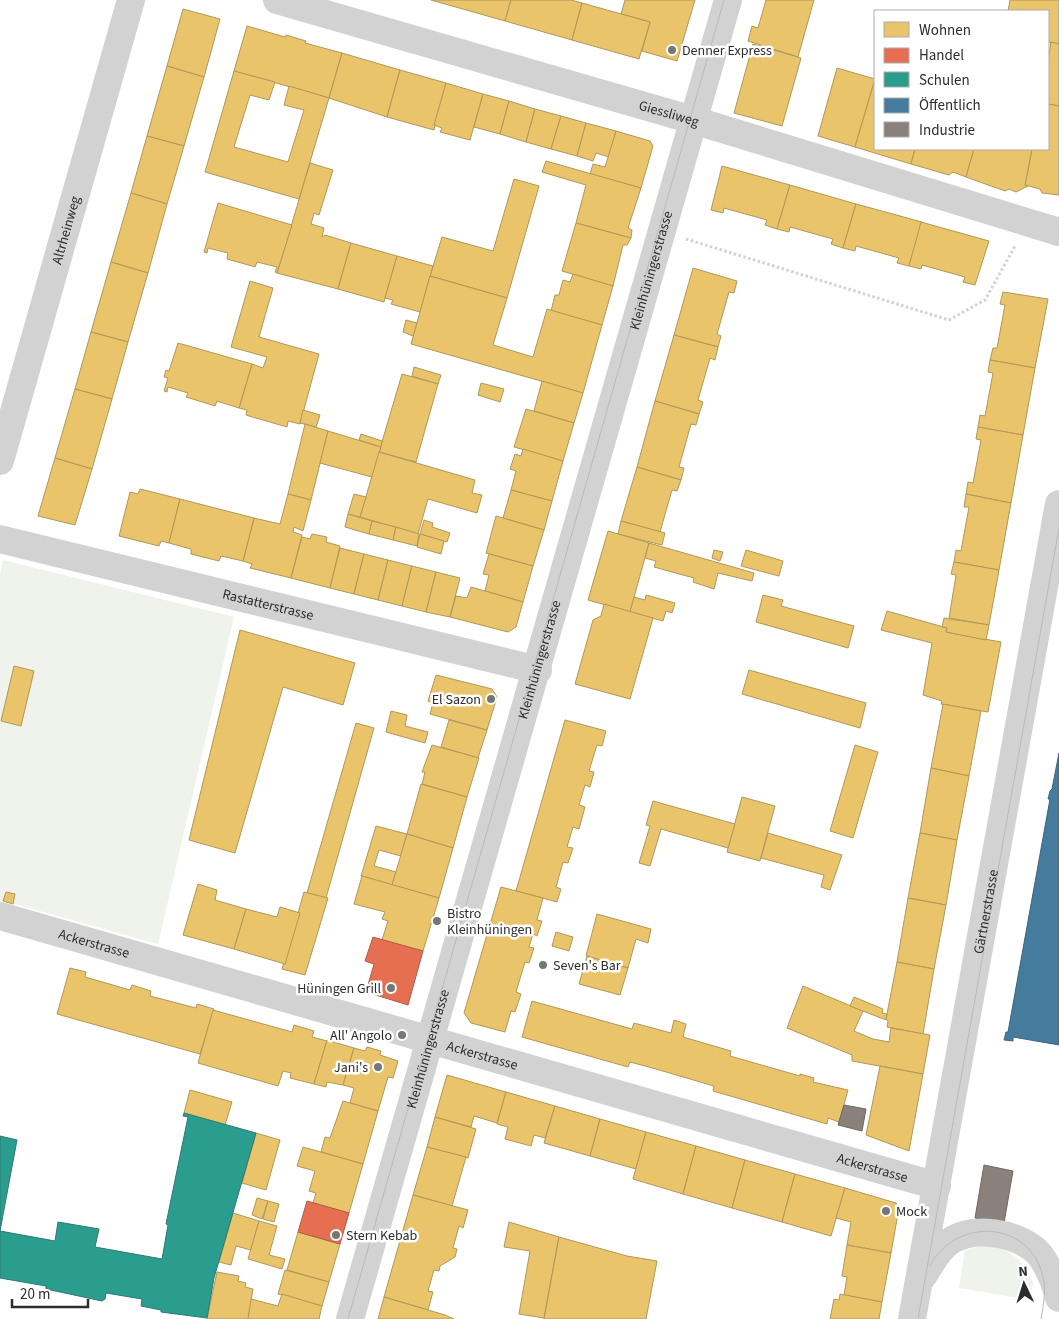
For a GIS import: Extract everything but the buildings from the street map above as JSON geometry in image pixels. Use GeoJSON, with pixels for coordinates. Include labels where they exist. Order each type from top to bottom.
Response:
{"type":"FeatureCollection","features":[{"type":"Feature","properties":{"kind":"street","name":"Altrheinweg"},"geometry":{"type":"LineString","coordinates":[[0,461],[130,0]]}},
{"type":"Feature","properties":{"kind":"street","name":"Giessliweg"},"geometry":{"type":"LineString","coordinates":[[277,0],[692,120],[1059,232]]}},
{"type":"Feature","properties":{"kind":"street","name":"Kleinhüningerstrasse"},"geometry":{"type":"LineString","coordinates":[[350,1319],[538,670],[692,120],[728,0]]}},
{"type":"Feature","properties":{"kind":"street","name":"Gärtnerstrasse"},"geometry":{"type":"LineString","coordinates":[[912,1319],[1059,504]]}},
{"type":"Feature","properties":{"kind":"street","name":"Rastatterstrasse"},"geometry":{"type":"LineString","coordinates":[[0,539],[538,670]]}},
{"type":"Feature","properties":{"kind":"street","name":"Ackerstrasse"},"geometry":{"type":"LineString","coordinates":[[0,916],[937,1186]]}},
{"type":"Feature","properties":{"kind":"street"},"geometry":{"type":"LineString","coordinates":[[920,1281],[941,1250],[952,1240],[972,1233],[1006,1235],[1036,1250],[1055,1282],[1059,1298]]}},
{"type":"Feature","properties":{"kind":"path"},"geometry":{"type":"LineString","coordinates":[[681,237],[950,320],[985,300],[1016,244]]}},
{"type":"Feature","properties":{"kind":"shaded area"},"geometry":{"type":"Polygon","coordinates":[[[3,560],[234,617],[158,944],[0,900],[0,575],[3,560]]]}},
{"type":"Feature","properties":{"kind":"shaded area"},"geometry":{"type":"Polygon","coordinates":[[[988,1245],[1010,1253],[1026,1268],[1033,1283],[1030,1300],[959,1288],[965,1250],[988,1245]]]}},
{"type":"Feature","properties":{"kind":"tram line"},"geometry":{"type":"LineString","coordinates":[[348,1319],[724,0]]}},
{"type":"Feature","properties":{"kind":"tram line"},"geometry":{"type":"LineString","coordinates":[[918,1319],[1059,528]]}},
{"type":"Feature","properties":{"kind":"tram line"},"geometry":{"type":"LineString","coordinates":[[930,1266],[941,1251],[955,1240],[970,1233],[987,1231],[1004,1234],[1019,1241],[1032,1253],[1043,1276],[1044,1294],[1041,1319]]}},
{"type":"Feature","properties":{"kind":"place","name":"Denner Express"},"geometry":{"type":"Point","coordinates":[672,50]}},
{"type":"Feature","properties":{"kind":"place","name":"El Sazon"},"geometry":{"type":"Point","coordinates":[491,699]}},
{"type":"Feature","properties":{"kind":"place","name":"Bistro Kleinhüningen"},"geometry":{"type":"Point","coordinates":[437,921]}},
{"type":"Feature","properties":{"kind":"place","name":"Seven's Bar"},"geometry":{"type":"Point","coordinates":[543,965]}},
{"type":"Feature","properties":{"kind":"place","name":"Hüningen Grill"},"geometry":{"type":"Point","coordinates":[391,988]}},
{"type":"Feature","properties":{"kind":"place","name":"All' Angolo"},"geometry":{"type":"Point","coordinates":[402,1035]}},
{"type":"Feature","properties":{"kind":"place","name":"Jani's"},"geometry":{"type":"Point","coordinates":[378,1067]}},
{"type":"Feature","properties":{"kind":"place","name":"Mock"},"geometry":{"type":"Point","coordinates":[886,1211]}},
{"type":"Feature","properties":{"kind":"place","name":"Stern Kebab"},"geometry":{"type":"Point","coordinates":[336,1235]}}]}
